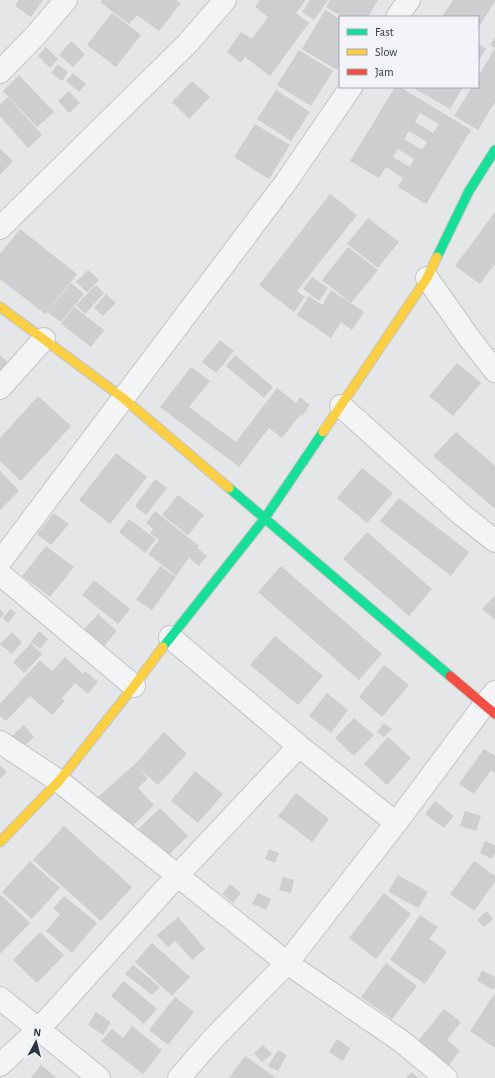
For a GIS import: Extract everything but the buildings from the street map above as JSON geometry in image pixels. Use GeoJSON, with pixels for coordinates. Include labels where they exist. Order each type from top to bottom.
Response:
{"type":"FeatureCollection","features":[{"type":"Feature","properties":{"kind":"main road"},"geometry":{"type":"LineString","coordinates":[[0,842],[59,781],[134,686],[170,637],[265,518],[426,278],[469,191],[495,150]]}},
{"type":"Feature","properties":{"kind":"main road"},"geometry":{"type":"LineString","coordinates":[[0,307],[123,398],[265,518],[491,704]]}},
{"type":"Feature","properties":{"kind":"street"},"geometry":{"type":"LineString","coordinates":[[0,72],[36,35],[66,0]]}},
{"type":"Feature","properties":{"kind":"street"},"geometry":{"type":"LineString","coordinates":[[0,228],[188,43],[225,0]]}},
{"type":"Feature","properties":{"kind":"street"},"geometry":{"type":"LineString","coordinates":[[399,16],[409,0]]}},
{"type":"Feature","properties":{"kind":"street"},"geometry":{"type":"LineString","coordinates":[[0,562],[286,182],[350,88]]}},
{"type":"Feature","properties":{"kind":"street"},"geometry":{"type":"LineString","coordinates":[[426,278],[495,371]]}},
{"type":"Feature","properties":{"kind":"street"},"geometry":{"type":"LineString","coordinates":[[0,388],[44,339]]}},
{"type":"Feature","properties":{"kind":"street"},"geometry":{"type":"LineString","coordinates":[[341,406],[461,514],[495,541]]}},
{"type":"Feature","properties":{"kind":"street"},"geometry":{"type":"LineString","coordinates":[[0,574],[134,686]]}},
{"type":"Feature","properties":{"kind":"street"},"geometry":{"type":"LineString","coordinates":[[170,637],[299,746],[396,823]]}},
{"type":"Feature","properties":{"kind":"street"},"geometry":{"type":"LineString","coordinates":[[179,1078],[212,1040],[287,963],[491,704]]}},
{"type":"Feature","properties":{"kind":"street"},"geometry":{"type":"LineString","coordinates":[[0,742],[59,781],[287,963],[402,1042],[446,1078]]}},
{"type":"Feature","properties":{"kind":"street"},"geometry":{"type":"LineString","coordinates":[[0,1065],[39,1029],[177,876],[299,746]]}},
{"type":"Feature","properties":{"kind":"street"},"geometry":{"type":"LineString","coordinates":[[0,998],[99,1078]]}},
{"type":"Feature","properties":{"kind":"traffic: fast"},"geometry":{"type":"LineString","coordinates":[[437,257],[469,191],[495,150]]}},
{"type":"Feature","properties":{"kind":"traffic: fast"},"geometry":{"type":"LineString","coordinates":[[163,647],[265,518],[323,432]]}},
{"type":"Feature","properties":{"kind":"traffic: fast"},"geometry":{"type":"LineString","coordinates":[[229,488],[450,676]]}},
{"type":"Feature","properties":{"kind":"traffic: slow"},"geometry":{"type":"LineString","coordinates":[[323,432],[427,278],[437,257]]}},
{"type":"Feature","properties":{"kind":"traffic: slow"},"geometry":{"type":"LineString","coordinates":[[0,307],[123,398],[229,488]]}},
{"type":"Feature","properties":{"kind":"traffic: slow"},"geometry":{"type":"LineString","coordinates":[[0,842],[59,781],[163,647]]}},
{"type":"Feature","properties":{"kind":"traffic: jam"},"geometry":{"type":"LineString","coordinates":[[450,676],[495,714]]}}]}
